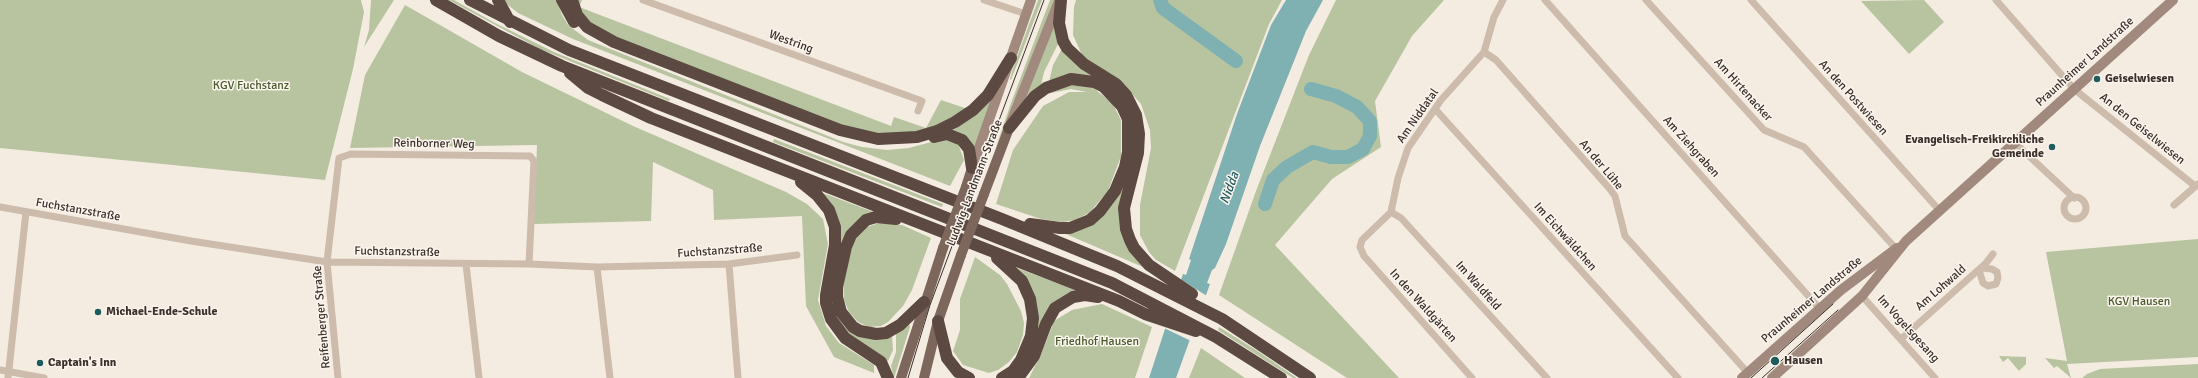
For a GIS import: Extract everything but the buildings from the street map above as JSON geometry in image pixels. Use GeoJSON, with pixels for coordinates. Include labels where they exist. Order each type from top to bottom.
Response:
{"type":"FeatureCollection","features":[{"type":"Feature","properties":{"kind":"highway"},"geometry":{"type":"LineString","coordinates":[[436,0],[499,36],[562,66],[1070,265],[1150,301],[1216,336],[1281,378]]}},
{"type":"Feature","properties":{"kind":"highway"},"geometry":{"type":"LineString","coordinates":[[470,0],[510,22],[569,50],[1158,279],[1202,299],[1222,319],[1310,378]]}},
{"type":"Feature","properties":{"kind":"highway"},"geometry":{"type":"LineString","coordinates":[[498,0],[510,22]]}},
{"type":"Feature","properties":{"kind":"highway"},"geometry":{"type":"LineString","coordinates":[[562,0],[568,13],[577,26],[590,36],[612,46],[838,134],[864,141],[891,144],[917,142],[947,134],[953,135],[962,140],[969,149],[972,168]]}},
{"type":"Feature","properties":{"kind":"highway"},"geometry":{"type":"LineString","coordinates":[[572,0],[577,15],[586,27],[614,42],[840,130],[878,140],[917,137],[937,131],[955,122],[973,110],[988,95],[1011,58]]}},
{"type":"Feature","properties":{"kind":"highway"},"geometry":{"type":"LineString","coordinates":[[1060,0],[1059,23],[1063,41],[1084,64],[1108,78],[1122,90],[1136,115],[1139,134],[1138,153],[1125,199],[1124,219],[1126,229],[1134,248],[1149,265],[1158,279]]}},
{"type":"Feature","properties":{"kind":"highway"},"geometry":{"type":"LineString","coordinates":[[562,66],[588,88],[651,118],[788,173],[1119,301],[1145,314],[1216,336]]}},
{"type":"Feature","properties":{"kind":"highway"},"geometry":{"type":"LineString","coordinates":[[1002,219],[1060,228],[1080,225],[1090,220],[1100,211],[1114,191],[1125,167],[1128,152],[1128,119],[1122,106],[1104,87],[1082,79],[1061,81],[1046,88],[1035,96],[1009,128]]}},
{"type":"Feature","properties":{"kind":"highway"},"geometry":{"type":"LineString","coordinates":[[788,173],[817,195],[829,210],[835,227],[835,245],[826,294],[826,303],[831,319],[845,338],[881,362],[888,378]]}},
{"type":"Feature","properties":{"kind":"highway"},"geometry":{"type":"LineString","coordinates":[[920,224],[876,217],[866,220],[858,227],[850,235],[846,247],[837,287],[837,297],[841,312],[853,327],[876,334],[894,330],[924,302]]}},
{"type":"Feature","properties":{"kind":"highway"},"geometry":{"type":"LineString","coordinates":[[987,250],[1007,266],[1022,281],[1033,309],[1032,328],[1025,352],[1017,366],[1002,378]]}},
{"type":"Feature","properties":{"kind":"highway"},"geometry":{"type":"LineString","coordinates":[[1018,378],[1034,356],[1049,318],[1060,304],[1073,297],[1085,295],[1119,301]]}},
{"type":"Feature","properties":{"kind":"highway"},"geometry":{"type":"LineString","coordinates":[[938,321],[947,358],[958,372],[969,378]]}},
{"type":"Feature","properties":{"kind":"main road","name":"Ludwig-Landmann-Straße"},"geometry":{"type":"LineString","coordinates":[[901,378],[924,302],[1032,0]]}},
{"type":"Feature","properties":{"kind":"main road","name":"Ludwig-Landmann-Straße"},"geometry":{"type":"LineString","coordinates":[[924,378],[938,321],[961,255],[1009,128],[1060,0]]}},
{"type":"Feature","properties":{"kind":"main road","name":"Praunheimer Landstraße"},"geometry":{"type":"LineString","coordinates":[[1745,375],[1841,290],[1898,248],[2173,0]]}},
{"type":"Feature","properties":{"kind":"main road","name":"Praunheimer Landstraße"},"geometry":{"type":"LineString","coordinates":[[1772,378],[1862,296],[1898,248]]}},
{"type":"Feature","properties":{"kind":"main road"},"geometry":{"type":"LineString","coordinates":[[1841,290],[1848,289],[1862,296]]}},
{"type":"Feature","properties":{"kind":"street","name":"Westring"},"geometry":{"type":"LineString","coordinates":[[644,0],[922,101],[918,111]]}},
{"type":"Feature","properties":{"kind":"street"},"geometry":{"type":"LineString","coordinates":[[984,0],[1026,14]]}},
{"type":"Feature","properties":{"kind":"street","name":"Am Niddatal"},"geometry":{"type":"LineString","coordinates":[[1391,212],[1398,178],[1408,148],[1452,87],[1484,52],[1494,17],[1503,0]]}},
{"type":"Feature","properties":{"kind":"street","name":"Am Ziehgraben"},"geometry":{"type":"LineString","coordinates":[[1545,0],[1820,309]]}},
{"type":"Feature","properties":{"kind":"street","name":"Am Hirtenacker"},"geometry":{"type":"LineString","coordinates":[[1646,0],[1764,130],[1804,147],[1898,248]]}},
{"type":"Feature","properties":{"kind":"street","name":"An den Postwiesen"},"geometry":{"type":"LineString","coordinates":[[1751,0],[1940,211]]}},
{"type":"Feature","properties":{"kind":"street","name":"An den Geiselwiesen"},"geometry":{"type":"LineString","coordinates":[[1996,0],[2074,89],[2196,185]]}},
{"type":"Feature","properties":{"kind":"street","name":"An der Lühe"},"geometry":{"type":"LineString","coordinates":[[1484,52],[1496,60],[1609,188],[1615,196],[1625,236],[1745,375]]}},
{"type":"Feature","properties":{"kind":"street","name":"Im Eichwäldchen"},"geometry":{"type":"LineString","coordinates":[[1436,110],[1678,378]]}},
{"type":"Feature","properties":{"kind":"street"},"geometry":{"type":"LineString","coordinates":[[2015,143],[2074,198]]}},
{"type":"Feature","properties":{"kind":"street","name":"Reinborner Weg"},"geometry":{"type":"LineString","coordinates":[[339,158],[351,154],[530,156],[534,161],[529,264]]}},
{"type":"Feature","properties":{"kind":"street","name":"Reifenberger Straße"},"geometry":{"type":"LineString","coordinates":[[338,378],[327,262],[339,158]]}},
{"type":"Feature","properties":{"kind":"street"},"geometry":{"type":"LineString","coordinates":[[2174,205],[2196,185]]}},
{"type":"Feature","properties":{"kind":"street","name":"Fuchstanzstraße"},"geometry":{"type":"LineString","coordinates":[[0,207],[191,241],[327,262],[529,264],[598,267],[729,264],[797,255]]}},
{"type":"Feature","properties":{"kind":"street"},"geometry":{"type":"LineString","coordinates":[[8,375],[26,212]]}},
{"type":"Feature","properties":{"kind":"street","name":"In den Waldgärten"},"geometry":{"type":"LineString","coordinates":[[1391,212],[1362,240],[1360,247],[1364,256],[1472,378]]}},
{"type":"Feature","properties":{"kind":"street","name":"Im Waldfeld"},"geometry":{"type":"LineString","coordinates":[[1391,212],[1401,218],[1547,378]]}},
{"type":"Feature","properties":{"kind":"street","name":"Am Lohwald"},"geometry":{"type":"LineString","coordinates":[[1901,339],[1980,269],[1993,254]]}},
{"type":"Feature","properties":{"kind":"street"},"geometry":{"type":"LineString","coordinates":[[466,264],[479,378]]}},
{"type":"Feature","properties":{"kind":"street"},"geometry":{"type":"LineString","coordinates":[[729,264],[738,378]]}},
{"type":"Feature","properties":{"kind":"street"},"geometry":{"type":"LineString","coordinates":[[598,267],[610,378]]}},
{"type":"Feature","properties":{"kind":"street","name":"Im Vogelsgesang"},"geometry":{"type":"LineString","coordinates":[[1862,296],[1935,378]]}},
{"type":"Feature","properties":{"kind":"street"},"geometry":{"type":"LineString","coordinates":[[0,370],[8,375],[44,378]]}},
{"type":"Feature","properties":{"kind":"green space","name":"KGV Fuchstanz"},"geometry":{"type":"Polygon","coordinates":[[[0,0],[361,0],[364,12],[353,69],[325,180],[0,148],[0,0]]]}},
{"type":"Feature","properties":{"kind":"green space"},"geometry":{"type":"Polygon","coordinates":[[[371,0],[394,0],[364,47],[369,30],[371,0]]]}},
{"type":"Feature","properties":{"kind":"green space"},"geometry":{"type":"Polygon","coordinates":[[[449,0],[454,0],[495,23],[554,52],[670,99],[669,101],[540,49],[449,0]]]}},
{"type":"Feature","properties":{"kind":"green space"},"geometry":{"type":"Polygon","coordinates":[[[502,0],[557,0],[562,15],[568,25],[588,40],[843,142],[862,147],[887,150],[909,148],[946,138],[955,141],[959,146],[964,160],[950,186],[573,39],[518,13],[502,0]]]}},
{"type":"Feature","properties":{"kind":"green space"},"geometry":{"type":"Polygon","coordinates":[[[578,0],[582,0],[579,6],[578,0]]]}},
{"type":"Feature","properties":{"kind":"green space"},"geometry":{"type":"Polygon","coordinates":[[[1038,0],[1042,0],[1011,80],[1013,68],[1038,0]]]}},
{"type":"Feature","properties":{"kind":"green space"},"geometry":{"type":"Polygon","coordinates":[[[1050,0],[1055,0],[995,150],[1011,103],[1050,0]]]}},
{"type":"Feature","properties":{"kind":"green space"},"geometry":{"type":"Polygon","coordinates":[[[1076,0],[1282,0],[1269,24],[1175,271],[1156,260],[1149,252],[1140,235],[1140,205],[1151,148],[1150,130],[1141,104],[1125,86],[1082,55],[1073,35],[1074,7],[1076,0]]]}},
{"type":"Feature","properties":{"kind":"green space"},"geometry":{"type":"Polygon","coordinates":[[[1336,0],[1444,0],[1412,36],[1375,101],[1381,147],[1332,179],[1275,245],[1399,378],[1347,378],[1219,295],[1256,191],[1309,55],[1336,0]]]}},
{"type":"Feature","properties":{"kind":"green space"},"geometry":{"type":"Polygon","coordinates":[[[1924,0],[1944,22],[1909,54],[1861,1],[1924,0]]]}},
{"type":"Feature","properties":{"kind":"green space"},"geometry":{"type":"Polygon","coordinates":[[[405,5],[522,72],[633,126],[786,192],[807,204],[823,219],[828,244],[818,300],[826,326],[839,343],[874,365],[874,373],[834,357],[806,306],[802,216],[714,220],[713,190],[653,162],[651,221],[534,224],[537,145],[350,148],[365,75],[405,5]]]}},
{"type":"Feature","properties":{"kind":"green space"},"geometry":{"type":"Polygon","coordinates":[[[579,7],[891,126],[894,117],[926,128],[941,100],[968,109],[934,129],[920,134],[886,137],[860,134],[617,41],[589,25],[581,15],[579,7]]]}},
{"type":"Feature","properties":{"kind":"green space"},"geometry":{"type":"Polygon","coordinates":[[[1053,24],[1059,42],[1044,72],[1041,86],[1024,100],[1053,24]]]}},
{"type":"Feature","properties":{"kind":"green space"},"geometry":{"type":"Polygon","coordinates":[[[1063,47],[1074,61],[1121,92],[1133,115],[1136,132],[1135,149],[1122,198],[1121,215],[1123,230],[1131,248],[1150,270],[1061,232],[1078,229],[1093,223],[1110,206],[1126,174],[1133,141],[1132,126],[1128,110],[1118,94],[1107,84],[1082,75],[1067,76],[1049,82],[1053,65],[1063,47]]]}},
{"type":"Feature","properties":{"kind":"green space"},"geometry":{"type":"Polygon","coordinates":[[[1070,85],[1089,86],[1096,90],[1113,104],[1121,120],[1121,156],[1108,191],[1089,213],[1074,220],[1063,222],[1041,219],[996,204],[1013,150],[1043,106],[1069,92],[1087,92],[1071,89],[1051,93],[1070,85]]]}},
{"type":"Feature","properties":{"kind":"green space"},"geometry":{"type":"Polygon","coordinates":[[[990,98],[992,100],[973,154],[951,132],[968,119],[990,98]]]}},
{"type":"Feature","properties":{"kind":"green space"},"geometry":{"type":"Polygon","coordinates":[[[774,139],[943,204],[942,207],[773,142],[774,139]]]}},
{"type":"Feature","properties":{"kind":"green space"},"geometry":{"type":"Polygon","coordinates":[[[823,193],[876,213],[842,248],[842,320],[892,335],[893,350],[888,361],[848,333],[837,319],[830,298],[837,257],[823,193]]]}},
{"type":"Feature","properties":{"kind":"green space"},"geometry":{"type":"Polygon","coordinates":[[[879,223],[902,225],[931,238],[912,290],[903,306],[888,322],[881,326],[869,327],[858,322],[849,312],[844,300],[843,279],[854,241],[867,227],[879,223]]]}},
{"type":"Feature","properties":{"kind":"green space","name":"KGV Hausen"},"geometry":{"type":"Polygon","coordinates":[[[2198,239],[2198,357],[2067,364],[2071,378],[2057,366],[2054,368],[2045,358],[2067,361],[2046,252],[2198,239]]]}},
{"type":"Feature","properties":{"kind":"green space"},"geometry":{"type":"Polygon","coordinates":[[[975,257],[1000,275],[1007,284],[1021,311],[1024,323],[1023,335],[1017,352],[1009,362],[998,370],[989,373],[963,365],[953,351],[960,330],[960,299],[975,257]]]}},
{"type":"Feature","properties":{"kind":"green space"},"geometry":{"type":"Polygon","coordinates":[[[1014,267],[1078,291],[1069,294],[1035,333],[1014,267]]]}},
{"type":"Feature","properties":{"kind":"green space","name":"Friedhof Hausen"},"geometry":{"type":"Polygon","coordinates":[[[1102,304],[1152,327],[1135,378],[1029,378],[1042,352],[1054,321],[1072,310],[1102,304]]]}},
{"type":"Feature","properties":{"kind":"green space"},"geometry":{"type":"Polygon","coordinates":[[[909,324],[910,327],[894,378],[891,366],[896,352],[896,333],[909,324]]]}},
{"type":"Feature","properties":{"kind":"green space"},"geometry":{"type":"Polygon","coordinates":[[[1219,327],[1297,378],[1293,378],[1218,330],[1219,327]]]}},
{"type":"Feature","properties":{"kind":"green space"},"geometry":{"type":"Polygon","coordinates":[[[1201,348],[1245,378],[1189,378],[1201,348]]]}},
{"type":"Feature","properties":{"kind":"green space"},"geometry":{"type":"Polygon","coordinates":[[[1999,356],[2026,357],[2026,364],[2019,371],[2008,358],[2003,362],[1999,356]]]}},
{"type":"Feature","properties":{"kind":"green space"},"geometry":{"type":"Polygon","coordinates":[[[2198,364],[2198,378],[2082,378],[2087,374],[2100,369],[2198,364]]]}},
{"type":"Feature","properties":{"kind":"water","name":"Nidda"},"geometry":{"type":"Polygon","coordinates":[[[1286,0],[1323,0],[1306,31],[1260,146],[1226,244],[1207,283],[1210,284],[1176,378],[1149,378],[1183,274],[1186,275],[1191,260],[1189,259],[1237,114],[1271,25],[1286,0]]]}},
{"type":"Feature","properties":{"kind":"pier"},"geometry":{"type":"Polygon","coordinates":[[[1180,279],[1207,296],[1191,341],[1164,328],[1180,279]]]}},
{"type":"Feature","properties":{"kind":"waterway"},"geometry":{"type":"LineString","coordinates":[[1160,0],[1163,8],[1236,61]]}},
{"type":"Feature","properties":{"kind":"waterway"},"geometry":{"type":"LineString","coordinates":[[1265,204],[1273,180],[1287,167],[1313,152],[1331,157],[1348,157],[1363,149],[1370,136],[1370,121],[1357,107],[1336,96],[1311,89]]}},
{"type":"Feature","properties":{"kind":"tram line"},"geometry":{"type":"LineString","coordinates":[[908,378],[930,305],[1044,0]]}},
{"type":"Feature","properties":{"kind":"tram line"},"geometry":{"type":"LineString","coordinates":[[1751,378],[1833,304]]}},
{"type":"Feature","properties":{"kind":"tram line"},"geometry":{"type":"LineString","coordinates":[[1762,378],[1838,310]]}},
{"type":"Feature","properties":{"kind":"place","name":"Geiselwiesen"},"geometry":{"type":"Point","coordinates":[2097,79]}},
{"type":"Feature","properties":{"kind":"place","name":"Evangelisch-Freikirchliche Gemeinde"},"geometry":{"type":"Point","coordinates":[2052,147]}},
{"type":"Feature","properties":{"kind":"place","name":"Michael-Ende-Schule"},"geometry":{"type":"Point","coordinates":[98,312]}},
{"type":"Feature","properties":{"kind":"place","name":"Hausen"},"geometry":{"type":"Point","coordinates":[1775,361]}},
{"type":"Feature","properties":{"kind":"place","name":"Captain's Inn"},"geometry":{"type":"Point","coordinates":[40,363]}}]}
